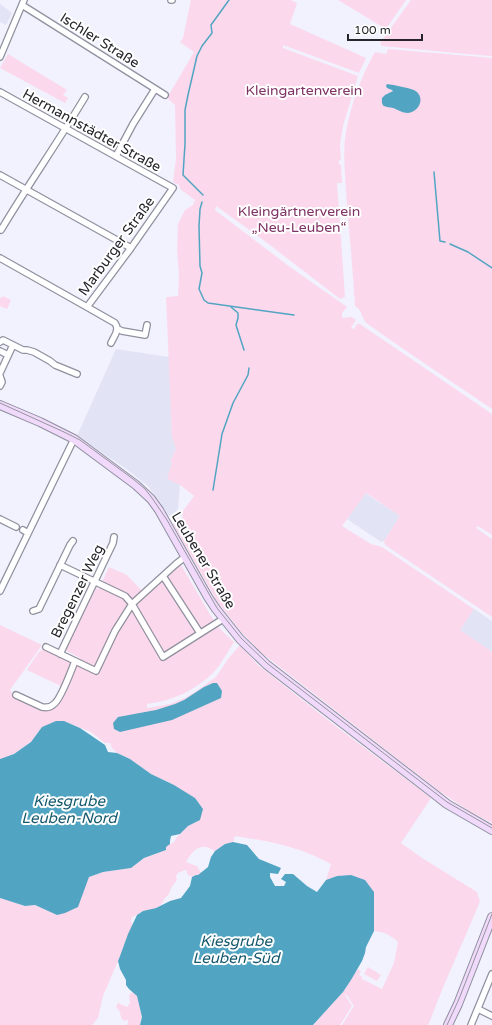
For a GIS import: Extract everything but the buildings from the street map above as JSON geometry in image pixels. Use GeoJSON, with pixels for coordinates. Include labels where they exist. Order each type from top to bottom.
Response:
{"type":"FeatureCollection","features":[{"type":"Feature","properties":{"kind":"street"},"geometry":{"type":"LineString","coordinates":[[0,57],[23,2]]}},
{"type":"Feature","properties":{"kind":"street","name":"Ischler Straße"},"geometry":{"type":"LineString","coordinates":[[23,2],[165,95]]}},
{"type":"Feature","properties":{"kind":"street"},"geometry":{"type":"LineString","coordinates":[[116,156],[133,124],[155,89]]}},
{"type":"Feature","properties":{"kind":"street","name":"Hermannstädter Straße"},"geometry":{"type":"LineString","coordinates":[[0,92],[173,188]]}},
{"type":"Feature","properties":{"kind":"street"},"geometry":{"type":"LineString","coordinates":[[1,230],[85,97]]}},
{"type":"Feature","properties":{"kind":"street"},"geometry":{"type":"LineString","coordinates":[[0,175],[132,248]]}},
{"type":"Feature","properties":{"kind":"street","name":"Marburger Straße"},"geometry":{"type":"LineString","coordinates":[[147,325],[144,337],[122,331],[118,329],[115,323],[88,307],[132,248],[173,188]]}},
{"type":"Feature","properties":{"kind":"street"},"geometry":{"type":"LineString","coordinates":[[0,258],[88,307]]}},
{"type":"Feature","properties":{"kind":"street"},"geometry":{"type":"LineString","coordinates":[[111,343],[118,329]]}},
{"type":"Feature","properties":{"kind":"street"},"geometry":{"type":"LineString","coordinates":[[0,342],[3,340],[23,350],[34,352],[55,365],[77,374]]}},
{"type":"Feature","properties":{"kind":"street"},"geometry":{"type":"LineString","coordinates":[[0,372],[13,345]]}},
{"type":"Feature","properties":{"kind":"street"},"geometry":{"type":"LineString","coordinates":[[0,351],[8,355]]}},
{"type":"Feature","properties":{"kind":"street"},"geometry":{"type":"LineString","coordinates":[[0,376],[2,382],[0,386]]}},
{"type":"Feature","properties":{"kind":"street","name":"Leubener Straße"},"geometry":{"type":"LineString","coordinates":[[0,405],[40,422],[74,439],[136,485],[151,499],[159,510],[208,597],[223,619],[244,644],[273,669],[433,794],[492,830]]}},
{"type":"Feature","properties":{"kind":"street"},"geometry":{"type":"LineString","coordinates":[[0,591],[26,531],[74,439]]}},
{"type":"Feature","properties":{"kind":"street"},"geometry":{"type":"LineString","coordinates":[[0,519],[16,527]]}},
{"type":"Feature","properties":{"kind":"street","name":"Bregenzer Weg"},"geometry":{"type":"LineString","coordinates":[[60,654],[113,543],[114,537]]}},
{"type":"Feature","properties":{"kind":"street"},"geometry":{"type":"LineString","coordinates":[[33,611],[39,609],[70,545],[74,541]]}},
{"type":"Feature","properties":{"kind":"street"},"geometry":{"type":"LineString","coordinates":[[46,647],[96,671],[115,631],[132,604],[185,557]]}},
{"type":"Feature","properties":{"kind":"street"},"geometry":{"type":"LineString","coordinates":[[60,565],[125,596],[132,604],[164,657],[223,619]]}},
{"type":"Feature","properties":{"kind":"street"},"geometry":{"type":"LineString","coordinates":[[164,576],[200,633]]}},
{"type":"Feature","properties":{"kind":"street"},"geometry":{"type":"LineString","coordinates":[[16,695],[42,707],[46,708],[53,706],[57,702],[75,662]]}},
{"type":"Feature","properties":{"kind":"street"},"geometry":{"type":"LineString","coordinates":[[448,1025],[458,1004],[492,917]]}},
{"type":"Feature","properties":{"kind":"street"},"geometry":{"type":"LineString","coordinates":[[471,1025],[492,974]]}},
{"type":"Feature","properties":{"kind":"street"},"geometry":{"type":"LineString","coordinates":[[478,1009],[492,1016]]}},
{"type":"Feature","properties":{"kind":"shaded area"},"geometry":{"type":"Polygon","coordinates":[[[0,4],[12,13],[6,25],[0,22],[0,4]]]}},
{"type":"Feature","properties":{"kind":"shaded area"},"geometry":{"type":"Polygon","coordinates":[[[116,349],[169,357],[172,437],[176,449],[170,462],[173,463],[168,475],[180,485],[178,509],[173,518],[168,515],[147,485],[128,470],[77,436],[116,349]]]}},
{"type":"Feature","properties":{"kind":"shaded area"},"geometry":{"type":"Polygon","coordinates":[[[365,493],[400,516],[384,541],[381,542],[347,519],[365,493]]]}},
{"type":"Feature","properties":{"kind":"shaded area"},"geometry":{"type":"Polygon","coordinates":[[[474,609],[492,621],[492,652],[460,630],[474,609]]]}},
{"type":"Feature","properties":{"kind":"green space"},"geometry":{"type":"Polygon","coordinates":[[[191,0],[291,0],[297,3],[290,24],[366,58],[359,73],[283,45],[283,48],[358,76],[343,126],[340,144],[341,160],[339,160],[339,164],[341,165],[342,183],[337,183],[345,297],[340,299],[216,206],[215,210],[290,267],[347,307],[342,313],[342,318],[352,317],[356,320],[351,328],[354,329],[357,324],[360,324],[492,414],[492,535],[478,526],[476,528],[492,539],[492,617],[385,545],[384,541],[400,516],[366,493],[342,526],[371,544],[382,547],[474,609],[460,630],[492,652],[492,823],[471,812],[439,791],[263,654],[243,634],[218,603],[173,524],[175,517],[182,521],[183,511],[194,496],[180,485],[167,479],[172,463],[170,462],[176,449],[172,437],[166,297],[178,296],[178,224],[185,210],[193,205],[195,200],[180,189],[179,185],[173,182],[176,159],[175,105],[167,98],[194,52],[180,42],[183,38],[191,0]]]}},
{"type":"Feature","properties":{"kind":"green space"},"geometry":{"type":"Polygon","coordinates":[[[338,0],[406,0],[386,29],[338,0]]]}},
{"type":"Feature","properties":{"kind":"green space"},"geometry":{"type":"Polygon","coordinates":[[[411,0],[492,0],[492,56],[382,46],[380,43],[411,0]]]}},
{"type":"Feature","properties":{"kind":"green space"},"geometry":{"type":"Polygon","coordinates":[[[388,49],[492,58],[492,409],[366,323],[360,310],[355,306],[344,150],[346,132],[354,101],[370,61],[375,52],[386,54],[388,49]]]}},
{"type":"Feature","properties":{"kind":"green space"},"geometry":{"type":"Polygon","coordinates":[[[8,54],[67,90],[63,95],[68,98],[65,103],[0,68],[8,54]]]}},
{"type":"Feature","properties":{"kind":"green space"},"geometry":{"type":"Polygon","coordinates":[[[3,296],[11,300],[7,309],[0,306],[0,298],[3,296]]]}},
{"type":"Feature","properties":{"kind":"green space"},"geometry":{"type":"Polygon","coordinates":[[[178,560],[219,628],[234,642],[213,673],[206,679],[190,690],[174,698],[147,704],[147,708],[170,704],[195,692],[216,677],[240,645],[258,665],[431,798],[401,843],[422,858],[477,892],[480,901],[428,1025],[342,1025],[354,1006],[346,994],[345,995],[352,1006],[340,1025],[313,1025],[343,992],[358,969],[361,971],[359,975],[362,979],[382,989],[394,963],[398,942],[387,934],[374,931],[374,892],[337,876],[326,880],[331,864],[308,853],[286,846],[235,836],[233,842],[225,844],[215,851],[208,847],[196,849],[186,862],[197,866],[201,873],[192,877],[188,875],[186,870],[178,873],[176,876],[177,880],[161,905],[156,908],[143,911],[132,917],[131,922],[133,926],[103,996],[98,1018],[92,1025],[0,1025],[0,898],[25,906],[35,905],[57,915],[89,877],[103,872],[131,868],[144,858],[166,850],[165,847],[174,842],[188,826],[200,820],[174,785],[151,774],[130,759],[117,753],[112,748],[110,743],[105,743],[91,732],[64,721],[42,727],[31,742],[14,754],[0,759],[0,625],[42,645],[10,690],[16,698],[44,711],[56,708],[80,658],[65,650],[96,588],[99,589],[109,567],[127,575],[143,592],[178,560]]]}},
{"type":"Feature","properties":{"kind":"green space"},"geometry":{"type":"Polygon","coordinates":[[[43,649],[70,662],[71,666],[61,686],[27,670],[38,653],[43,649]]]}},
{"type":"Feature","properties":{"kind":"green space"},"geometry":{"type":"Polygon","coordinates":[[[368,967],[381,975],[377,981],[364,974],[368,967]]]}},
{"type":"Feature","properties":{"kind":"green space"},"geometry":{"type":"Polygon","coordinates":[[[133,992],[137,996],[142,1017],[140,1025],[127,1025],[128,1020],[124,1021],[121,1018],[120,1012],[116,1007],[118,1003],[127,1007],[130,1003],[129,995],[133,992]]]}},
{"type":"Feature","properties":{"kind":"water"},"geometry":{"type":"Polygon","coordinates":[[[387,84],[407,88],[417,92],[420,102],[417,108],[408,113],[384,106],[382,104],[382,98],[393,91],[387,88],[387,84]]]}},
{"type":"Feature","properties":{"kind":"water"},"geometry":{"type":"Polygon","coordinates":[[[213,683],[217,683],[222,691],[221,698],[172,720],[120,732],[114,729],[113,723],[118,717],[156,710],[175,704],[213,683]]]}},
{"type":"Feature","properties":{"kind":"water","name":"Kiesgrube Leuben-Nord"},"geometry":{"type":"Polygon","coordinates":[[[56,721],[64,721],[80,728],[105,745],[108,752],[117,753],[130,759],[151,774],[174,785],[195,798],[203,809],[200,820],[188,826],[180,834],[171,836],[170,844],[166,847],[166,850],[144,858],[131,868],[103,872],[89,877],[78,907],[57,915],[35,905],[25,906],[0,898],[0,759],[14,754],[31,742],[42,727],[56,721]]]}},
{"type":"Feature","properties":{"kind":"water","name":"Kiesgrube Leuben-Süd"},"geometry":{"type":"Polygon","coordinates":[[[233,842],[247,845],[259,859],[281,868],[278,874],[270,873],[270,877],[275,886],[284,886],[286,882],[281,879],[285,874],[293,874],[317,892],[326,880],[337,876],[351,875],[365,880],[374,892],[374,931],[366,947],[362,961],[343,992],[313,1025],[140,1025],[142,1017],[137,996],[126,985],[126,980],[120,969],[118,961],[137,915],[143,911],[156,908],[170,901],[181,898],[190,886],[192,877],[198,875],[208,867],[211,857],[215,851],[225,844],[233,842]]]}},
{"type":"Feature","properties":{"kind":"waterway"},"geometry":{"type":"LineString","coordinates":[[203,195],[183,175],[185,110],[197,56],[202,46],[212,33],[211,25],[229,0]]}},
{"type":"Feature","properties":{"kind":"waterway"},"geometry":{"type":"LineString","coordinates":[[434,172],[440,241],[445,242]]}},
{"type":"Feature","properties":{"kind":"waterway"},"geometry":{"type":"LineString","coordinates":[[202,202],[199,226],[200,266],[202,273],[199,289],[204,300],[208,303],[294,315]]}},
{"type":"Feature","properties":{"kind":"waterway"},"geometry":{"type":"LineString","coordinates":[[450,244],[468,252],[492,268]]}},
{"type":"Feature","properties":{"kind":"waterway"},"geometry":{"type":"LineString","coordinates":[[231,307],[238,313],[236,325],[244,350]]}},
{"type":"Feature","properties":{"kind":"waterway"},"geometry":{"type":"LineString","coordinates":[[213,490],[222,434],[233,403],[248,375],[249,368]]}},
{"type":"Feature","properties":{"kind":"tram line"},"geometry":{"type":"LineString","coordinates":[[0,403],[80,440],[145,489],[167,520],[217,608],[241,638],[268,664],[447,802],[492,828]]}},
{"type":"Feature","properties":{"kind":"tram line"},"geometry":{"type":"LineString","coordinates":[[447,1025],[459,999],[492,914]]}},
{"type":"Feature","properties":{"kind":"park label","name":"Kleingartenverein"},"geometry":{"type":"Point","coordinates":[304,90]}},
{"type":"Feature","properties":{"kind":"park label","name":"Kleingärtnerverein „Neu-Leuben“"},"geometry":{"type":"Point","coordinates":[299,220]}}]}
